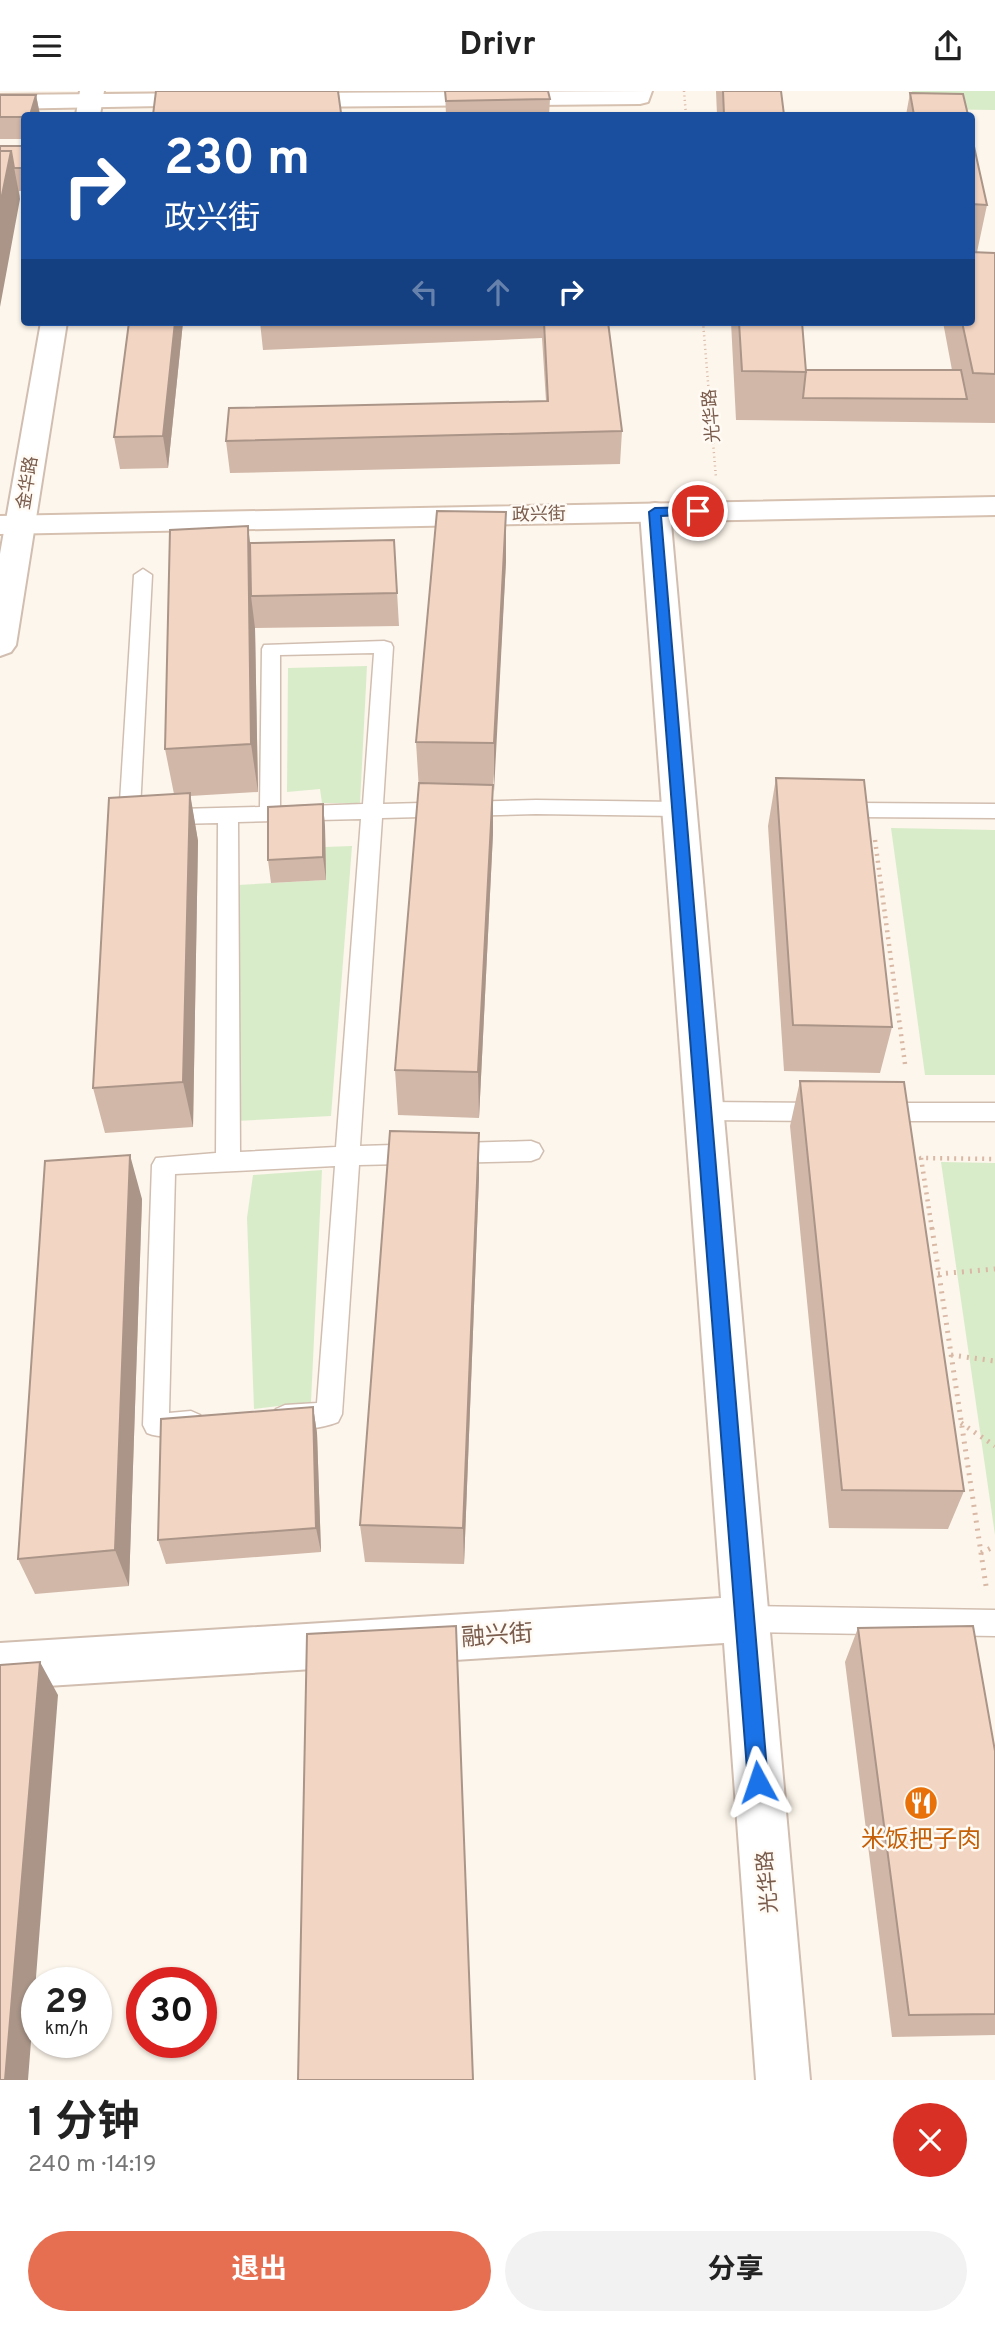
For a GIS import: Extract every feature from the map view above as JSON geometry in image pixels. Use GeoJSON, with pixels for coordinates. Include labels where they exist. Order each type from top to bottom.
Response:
{"type":"FeatureCollection","features":[{"type":"Feature","properties":{"kind":"street"},"geometry":{"type":"LineString","coordinates":[[269,100],[640,94]]}},
{"type":"Feature","properties":{"kind":"street"},"geometry":{"type":"LineString","coordinates":[[0,102],[228,100]]}},
{"type":"Feature","properties":{"kind":"street","name":"金华路"},"geometry":{"type":"LineString","coordinates":[[0,645],[10,524],[53,326]]}},
{"type":"Feature","properties":{"kind":"street","name":"政兴街"},"geometry":{"type":"LineString","coordinates":[[10,524],[995,506]]}},
{"type":"Feature","properties":{"kind":"street","name":"光华路"},"geometry":{"type":"LineString","coordinates":[[655,512],[677,809],[783,2080]]}},
{"type":"Feature","properties":{"kind":"street","name":"融兴街"},"geometry":{"type":"LineString","coordinates":[[0,1666],[744,1619]]}},
{"type":"Feature","properties":{"kind":"lane"},"geometry":{"type":"LineString","coordinates":[[144,575],[129,818],[536,807],[677,809]]}},
{"type":"Feature","properties":{"kind":"lane"},"geometry":{"type":"LineString","coordinates":[[263,1418],[329,1414],[384,647],[271,649],[270,814]]}},
{"type":"Feature","properties":{"kind":"lane"},"geometry":{"type":"LineString","coordinates":[[864,810],[995,811]]}},
{"type":"Feature","properties":{"kind":"lane"},"geometry":{"type":"LineString","coordinates":[[228,815],[228,1161]]}},
{"type":"Feature","properties":{"kind":"lane"},"geometry":{"type":"LineString","coordinates":[[702,1111],[995,1112]]}},
{"type":"Feature","properties":{"kind":"lane"},"geometry":{"type":"LineString","coordinates":[[209,1422],[156,1425],[164,1165],[531,1151]]}},
{"type":"Feature","properties":{"kind":"lane","name":"融兴街"},"geometry":{"type":"LineString","coordinates":[[744,1619],[994,1623]]}},
{"type":"Feature","properties":{"kind":"path"},"geometry":{"type":"LineString","coordinates":[[684,91],[686,112]]}},
{"type":"Feature","properties":{"kind":"path","name":"光华路"},"geometry":{"type":"LineString","coordinates":[[703,326],[719,511]]}},
{"type":"Feature","properties":{"kind":"path"},"geometry":{"type":"LineString","coordinates":[[864,810],[905,1064]]}},
{"type":"Feature","properties":{"kind":"path"},"geometry":{"type":"LineString","coordinates":[[994,1623],[921,1158],[995,1159]]}},
{"type":"Feature","properties":{"kind":"path"},"geometry":{"type":"LineString","coordinates":[[938,1274],[995,1269]]}},
{"type":"Feature","properties":{"kind":"path"},"geometry":{"type":"LineString","coordinates":[[950,1355],[995,1361]]}},
{"type":"Feature","properties":{"kind":"path"},"geometry":{"type":"LineString","coordinates":[[961,1423],[995,1446]]}},
{"type":"Feature","properties":{"kind":"path"},"geometry":{"type":"LineString","coordinates":[[981,1553],[995,1546]]}},
{"type":"Feature","properties":{"kind":"green space"},"geometry":{"type":"Polygon","coordinates":[[[912,91],[995,91],[995,110],[916,109],[912,91]]]}},
{"type":"Feature","properties":{"kind":"green space"},"geometry":{"type":"Polygon","coordinates":[[[367,666],[360,803],[322,803],[320,789],[287,792],[288,668],[367,666]]]}},
{"type":"Feature","properties":{"kind":"green space"},"geometry":{"type":"Polygon","coordinates":[[[891,828],[995,830],[995,1075],[925,1075],[891,828]]]}},
{"type":"Feature","properties":{"kind":"green space"},"geometry":{"type":"Polygon","coordinates":[[[352,846],[331,1116],[236,1121],[238,885],[325,880],[325,847],[352,846]]]}},
{"type":"Feature","properties":{"kind":"green space"},"geometry":{"type":"Polygon","coordinates":[[[941,1162],[995,1163],[995,1535],[941,1162]]]}},
{"type":"Feature","properties":{"kind":"green space"},"geometry":{"type":"Polygon","coordinates":[[[322,1170],[311,1402],[254,1409],[247,1218],[253,1175],[322,1170]]]}},
{"type":"Feature","properties":{"kind":"building"},"geometry":{"type":"Polygon","coordinates":[[[156,91],[338,91],[341,112],[153,112],[156,91]]]}},
{"type":"Feature","properties":{"kind":"building"},"geometry":{"type":"Polygon","coordinates":[[[445,91],[548,91],[550,99],[446,101],[445,91]]]}},
{"type":"Feature","properties":{"kind":"building"},"geometry":{"type":"Polygon","coordinates":[[[723,91],[781,91],[784,112],[724,112],[723,91]]]}},
{"type":"Feature","properties":{"kind":"building"},"geometry":{"type":"Polygon","coordinates":[[[910,93],[963,94],[967,112],[913,112],[910,93]]]}},
{"type":"Feature","properties":{"kind":"building"},"geometry":{"type":"Polygon","coordinates":[[[0,95],[36,95],[31,112],[21,112],[21,117],[0,117],[0,95]]]}},
{"type":"Feature","properties":{"kind":"building"},"geometry":{"type":"Polygon","coordinates":[[[0,146],[21,146],[21,168],[14,168],[11,151],[0,151],[0,146]]]}},
{"type":"Feature","properties":{"kind":"building"},"geometry":{"type":"Polygon","coordinates":[[[0,151],[11,151],[0,205],[0,151]]]}},
{"type":"Feature","properties":{"kind":"building"},"geometry":{"type":"Polygon","coordinates":[[[975,151],[987,205],[975,204],[975,151]]]}},
{"type":"Feature","properties":{"kind":"building"},"geometry":{"type":"Polygon","coordinates":[[[975,252],[995,253],[995,374],[973,373],[963,326],[975,326],[975,252]]]}},
{"type":"Feature","properties":{"kind":"building"},"geometry":{"type":"Polygon","coordinates":[[[128,326],[175,326],[163,436],[114,437],[128,326]]]}},
{"type":"Feature","properties":{"kind":"building"},"geometry":{"type":"Polygon","coordinates":[[[544,326],[609,326],[622,431],[226,441],[229,408],[548,401],[544,326]]]}},
{"type":"Feature","properties":{"kind":"building"},"geometry":{"type":"Polygon","coordinates":[[[739,326],[802,326],[806,372],[742,371],[739,326]]]}},
{"type":"Feature","properties":{"kind":"building"},"geometry":{"type":"Polygon","coordinates":[[[806,370],[961,370],[967,399],[803,398],[806,370]]]}},
{"type":"Feature","properties":{"kind":"building"},"geometry":{"type":"Polygon","coordinates":[[[437,511],[506,512],[494,743],[416,742],[437,511]]]}},
{"type":"Feature","properties":{"kind":"building"},"geometry":{"type":"Polygon","coordinates":[[[248,526],[251,744],[165,749],[170,530],[248,526]]]}},
{"type":"Feature","properties":{"kind":"building"},"geometry":{"type":"Polygon","coordinates":[[[394,540],[397,593],[251,596],[250,543],[394,540]]]}},
{"type":"Feature","properties":{"kind":"building"},"geometry":{"type":"Polygon","coordinates":[[[776,778],[864,780],[892,1027],[793,1025],[776,778]]]}},
{"type":"Feature","properties":{"kind":"building"},"geometry":{"type":"Polygon","coordinates":[[[419,783],[493,785],[478,1072],[395,1070],[419,783]]]}},
{"type":"Feature","properties":{"kind":"building"},"geometry":{"type":"Polygon","coordinates":[[[190,793],[183,1082],[93,1088],[109,798],[190,793]]]}},
{"type":"Feature","properties":{"kind":"building"},"geometry":{"type":"Polygon","coordinates":[[[323,804],[323,857],[268,860],[268,807],[323,804]]]}},
{"type":"Feature","properties":{"kind":"building"},"geometry":{"type":"Polygon","coordinates":[[[800,1081],[904,1082],[964,1491],[842,1490],[800,1081]]]}},
{"type":"Feature","properties":{"kind":"building"},"geometry":{"type":"Polygon","coordinates":[[[390,1131],[479,1133],[463,1528],[360,1525],[390,1131]]]}},
{"type":"Feature","properties":{"kind":"building"},"geometry":{"type":"Polygon","coordinates":[[[130,1155],[115,1550],[18,1559],[45,1161],[130,1155]]]}},
{"type":"Feature","properties":{"kind":"building"},"geometry":{"type":"Polygon","coordinates":[[[313,1407],[316,1528],[158,1540],[161,1419],[313,1407]]]}},
{"type":"Feature","properties":{"kind":"building"},"geometry":{"type":"Polygon","coordinates":[[[456,1626],[473,2080],[298,2080],[307,1634],[456,1626]]]}},
{"type":"Feature","properties":{"kind":"building"},"geometry":{"type":"Polygon","coordinates":[[[973,1626],[995,1751],[995,2014],[909,2015],[858,1628],[973,1626]]]}},
{"type":"Feature","properties":{"kind":"building"},"geometry":{"type":"Polygon","coordinates":[[[40,1662],[5,2080],[0,2080],[0,1665],[40,1662]]]}},
{"type":"Feature","properties":{"kind":"place","name":"米饭把子肉"},"geometry":{"type":"Point","coordinates":[921,1803]}},
{"type":"Feature","properties":{"kind":"route"},"geometry":{"type":"LineString","coordinates":[[698,511],[655,512],[758,1782]]}}]}
